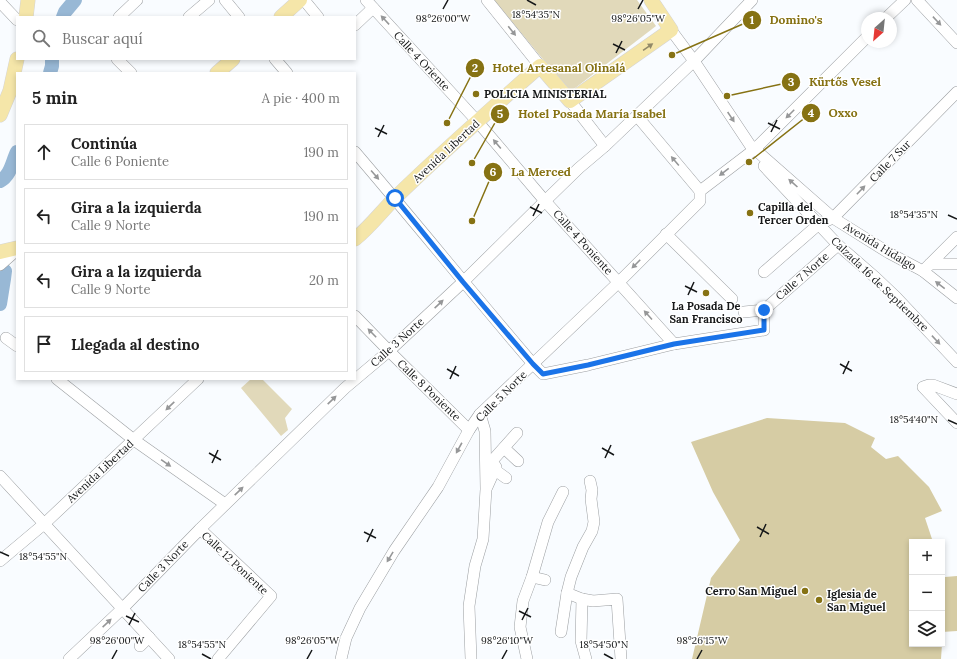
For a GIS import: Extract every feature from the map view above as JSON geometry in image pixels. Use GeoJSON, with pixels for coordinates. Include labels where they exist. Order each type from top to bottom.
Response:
{"type":"FeatureCollection","features":[{"type":"Feature","properties":{"kind":"main road"},"geometry":{"type":"LineString","coordinates":[[26,16],[28,0]]}},
{"type":"Feature","properties":{"kind":"main road"},"geometry":{"type":"LineString","coordinates":[[282,16],[300,0]]}},
{"type":"Feature","properties":{"kind":"main road"},"geometry":{"type":"LineString","coordinates":[[540,66],[570,102],[671,30],[651,0]]}},
{"type":"Feature","properties":{"kind":"main road"},"geometry":{"type":"LineString","coordinates":[[0,115],[10,91],[17,60]]}},
{"type":"Feature","properties":{"kind":"main road"},"geometry":{"type":"LineString","coordinates":[[219,72],[233,60]]}},
{"type":"Feature","properties":{"kind":"main road","name":"Avenida Libertad"},"geometry":{"type":"LineString","coordinates":[[356,238],[395,198],[477,121],[540,66]]}},
{"type":"Feature","properties":{"kind":"main road"},"geometry":{"type":"LineString","coordinates":[[0,252],[16,249]]}},
{"type":"Feature","properties":{"kind":"street"},"geometry":{"type":"LineString","coordinates":[[120,16],[137,0]]}},
{"type":"Feature","properties":{"kind":"street"},"geometry":{"type":"LineString","coordinates":[[190,16],[209,0]]}},
{"type":"Feature","properties":{"kind":"street"},"geometry":{"type":"LineString","coordinates":[[225,0],[238,16]]}},
{"type":"Feature","properties":{"kind":"street"},"geometry":{"type":"LineString","coordinates":[[304,0],[317,16]]}},
{"type":"Feature","properties":{"kind":"street"},"geometry":{"type":"LineString","coordinates":[[487,0],[540,66]]}},
{"type":"Feature","properties":{"kind":"street","name":"Calle 3 Norte"},"geometry":{"type":"LineString","coordinates":[[356,379],[389,351],[463,282],[579,168],[637,116],[694,61],[752,0]]}},
{"type":"Feature","properties":{"kind":"street"},"geometry":{"type":"LineString","coordinates":[[892,12],[905,0]]}},
{"type":"Feature","properties":{"kind":"street"},"geometry":{"type":"LineString","coordinates":[[917,0],[957,43]]}},
{"type":"Feature","properties":{"kind":"street"},"geometry":{"type":"LineString","coordinates":[[0,2],[16,19]]}},
{"type":"Feature","properties":{"kind":"street"},"geometry":{"type":"LineString","coordinates":[[356,22],[369,3]]}},
{"type":"Feature","properties":{"kind":"street","name":"Calle 4 Oriente"},"geometry":{"type":"LineString","coordinates":[[369,3],[477,121]]}},
{"type":"Feature","properties":{"kind":"street","name":"Avenida Hidalgo"},"geometry":{"type":"LineString","coordinates":[[671,30],[694,61],[752,148],[819,224]]}},
{"type":"Feature","properties":{"kind":"street","name":"Calle 5 Norte"},"geometry":{"type":"LineString","coordinates":[[340,659],[346,638],[360,608],[394,551],[438,487],[469,430],[480,414],[619,282],[700,200],[700,191],[752,148],[861,43]]}},
{"type":"Feature","properties":{"kind":"street"},"geometry":{"type":"LineString","coordinates":[[119,60],[130,72]]}},
{"type":"Feature","properties":{"kind":"street"},"geometry":{"type":"LineString","coordinates":[[276,60],[286,72]]}},
{"type":"Feature","properties":{"kind":"street","name":"Calle 7 Sur"},"geometry":{"type":"LineString","coordinates":[[764,272],[819,224],[833,218],[957,92]]}},
{"type":"Feature","properties":{"kind":"street"},"geometry":{"type":"LineString","coordinates":[[570,102],[605,146]]}},
{"type":"Feature","properties":{"kind":"street"},"geometry":{"type":"LineString","coordinates":[[637,116],[700,191]]}},
{"type":"Feature","properties":{"kind":"street","name":"Calle 4 Poniente"},"geometry":{"type":"LineString","coordinates":[[477,121],[545,201],[674,344]]}},
{"type":"Feature","properties":{"kind":"street","name":"Avenida Hidalgo"},"geometry":{"type":"LineString","coordinates":[[752,148],[833,218],[889,253],[926,268],[957,298]]}},
{"type":"Feature","properties":{"kind":"street"},"geometry":{"type":"LineString","coordinates":[[356,153],[395,198],[463,282],[543,374],[588,365],[674,344],[764,330],[764,310],[744,312]]}},
{"type":"Feature","properties":{"kind":"street","name":"Calzada 16 de Septiembre"},"geometry":{"type":"LineString","coordinates":[[819,224],[838,245],[881,282],[957,362]]}},
{"type":"Feature","properties":{"kind":"street"},"geometry":{"type":"LineString","coordinates":[[666,234],[732,299]]}},
{"type":"Feature","properties":{"kind":"street"},"geometry":{"type":"LineString","coordinates":[[926,268],[957,237]]}},
{"type":"Feature","properties":{"kind":"street","name":"Calle 7 Norte"},"geometry":{"type":"LineString","coordinates":[[764,310],[838,245]]}},
{"type":"Feature","properties":{"kind":"street"},"geometry":{"type":"LineString","coordinates":[[0,265],[16,250]]}},
{"type":"Feature","properties":{"kind":"street"},"geometry":{"type":"LineString","coordinates":[[926,268],[957,264]]}},
{"type":"Feature","properties":{"kind":"street","name":"Calle 8 Poniente"},"geometry":{"type":"LineString","coordinates":[[356,317],[469,430]]}},
{"type":"Feature","properties":{"kind":"street"},"geometry":{"type":"LineString","coordinates":[[6,338],[16,345]]}},
{"type":"Feature","properties":{"kind":"street"},"geometry":{"type":"LineString","coordinates":[[58,380],[134,440],[225,504]]}},
{"type":"Feature","properties":{"kind":"street","name":"Avenida Libertad"},"geometry":{"type":"LineString","coordinates":[[0,561],[44,524],[197,380]]}},
{"type":"Feature","properties":{"kind":"street","name":"Calle 3 Norte"},"geometry":{"type":"LineString","coordinates":[[68,659],[122,609],[225,504],[355,380]]}},
{"type":"Feature","properties":{"kind":"street"},"geometry":{"type":"LineString","coordinates":[[957,394],[933,385],[923,387],[957,423]]}},
{"type":"Feature","properties":{"kind":"street"},"geometry":{"type":"LineString","coordinates":[[470,659],[469,606],[476,566],[483,539],[489,432],[480,414]]}},
{"type":"Feature","properties":{"kind":"street"},"geometry":{"type":"LineString","coordinates":[[486,489],[496,467],[492,461],[517,433]]}},
{"type":"Feature","properties":{"kind":"street"},"geometry":{"type":"LineString","coordinates":[[504,448],[518,461]]}},
{"type":"Feature","properties":{"kind":"street"},"geometry":{"type":"LineString","coordinates":[[495,470],[506,478]]}},
{"type":"Feature","properties":{"kind":"street"},"geometry":{"type":"LineString","coordinates":[[0,476],[169,659]]}},
{"type":"Feature","properties":{"kind":"street"},"geometry":{"type":"LineString","coordinates":[[561,632],[567,593],[573,571],[583,547],[592,531],[594,522],[590,481]]}},
{"type":"Feature","properties":{"kind":"street"},"geometry":{"type":"LineString","coordinates":[[527,659],[520,627],[523,601],[532,577],[548,522],[563,492]]}},
{"type":"Feature","properties":{"kind":"street","name":"Calle 12 Poniente"},"geometry":{"type":"LineString","coordinates":[[200,529],[271,596],[218,659]]}},
{"type":"Feature","properties":{"kind":"street"},"geometry":{"type":"LineString","coordinates":[[532,577],[545,580]]}},
{"type":"Feature","properties":{"kind":"street"},"geometry":{"type":"LineString","coordinates":[[567,593],[582,599],[593,601],[616,599],[621,659]]}},
{"type":"Feature","properties":{"kind":"street"},"geometry":{"type":"LineString","coordinates":[[582,599],[582,641],[586,659]]}},
{"type":"Feature","properties":{"kind":"street"},"geometry":{"type":"LineString","coordinates":[[140,646],[149,637]]}},
{"type":"Feature","properties":{"kind":"shaded area"},"geometry":{"type":"Polygon","coordinates":[[[494,0],[637,0],[656,26],[570,92],[494,0]]]}},
{"type":"Feature","properties":{"kind":"shaded area"},"geometry":{"type":"Polygon","coordinates":[[[250,380],[263,380],[292,409],[285,418],[288,430],[281,436],[241,388],[250,380]]]}},
{"type":"Feature","properties":{"kind":"shaded area"},"geometry":{"type":"Polygon","coordinates":[[[767,418],[845,423],[875,438],[871,447],[886,459],[898,456],[929,487],[942,511],[925,518],[932,539],[909,539],[909,647],[942,647],[941,659],[692,659],[711,578],[740,540],[713,492],[691,442],[767,418]]]}},
{"type":"Feature","properties":{"kind":"shaded area"},"geometry":{"type":"Polygon","coordinates":[[[957,576],[957,631],[945,632],[945,577],[957,576]]]}},
{"type":"Feature","properties":{"kind":"waterway"},"geometry":{"type":"LineString","coordinates":[[63,16],[75,0]]}},
{"type":"Feature","properties":{"kind":"waterway"},"geometry":{"type":"LineString","coordinates":[[50,72],[52,60]]}},
{"type":"Feature","properties":{"kind":"waterway"},"geometry":{"type":"LineString","coordinates":[[0,181],[9,172],[16,154]]}},
{"type":"Feature","properties":{"kind":"waterway"},"geometry":{"type":"LineString","coordinates":[[0,304],[5,271]]}},
{"type":"Feature","properties":{"kind":"place","name":"Domino's"},"geometry":{"type":"Point","coordinates":[672,55]}},
{"type":"Feature","properties":{"kind":"place","name":"POLICIA MINISTERIAL"},"geometry":{"type":"Point","coordinates":[476,94]}},
{"type":"Feature","properties":{"kind":"place","name":"Kürtős Vesel"},"geometry":{"type":"Point","coordinates":[727,96]}},
{"type":"Feature","properties":{"kind":"place","name":"Hotel Artesanal Olinalá"},"geometry":{"type":"Point","coordinates":[447,123]}},
{"type":"Feature","properties":{"kind":"place","name":"Oxxo"},"geometry":{"type":"Point","coordinates":[749,162]}},
{"type":"Feature","properties":{"kind":"place","name":"Hotel Posada María Isabel"},"geometry":{"type":"Point","coordinates":[472,163]}},
{"type":"Feature","properties":{"kind":"place","name":"Capilla del Tercer Orden"},"geometry":{"type":"Point","coordinates":[750,213]}},
{"type":"Feature","properties":{"kind":"place","name":"La Merced"},"geometry":{"type":"Point","coordinates":[472,221]}},
{"type":"Feature","properties":{"kind":"place","name":"La Posada De San Francisco"},"geometry":{"type":"Point","coordinates":[706,293]}},
{"type":"Feature","properties":{"kind":"place","name":"Cerro San Miguel"},"geometry":{"type":"Point","coordinates":[805,591]}},
{"type":"Feature","properties":{"kind":"place","name":"Iglesia de San Miguel"},"geometry":{"type":"Point","coordinates":[819,600]}},
{"type":"Feature","properties":{"kind":"route"},"geometry":{"type":"LineString","coordinates":[[395,198],[463,282],[543,374],[588,365],[674,344],[764,330],[764,310]]}}]}
